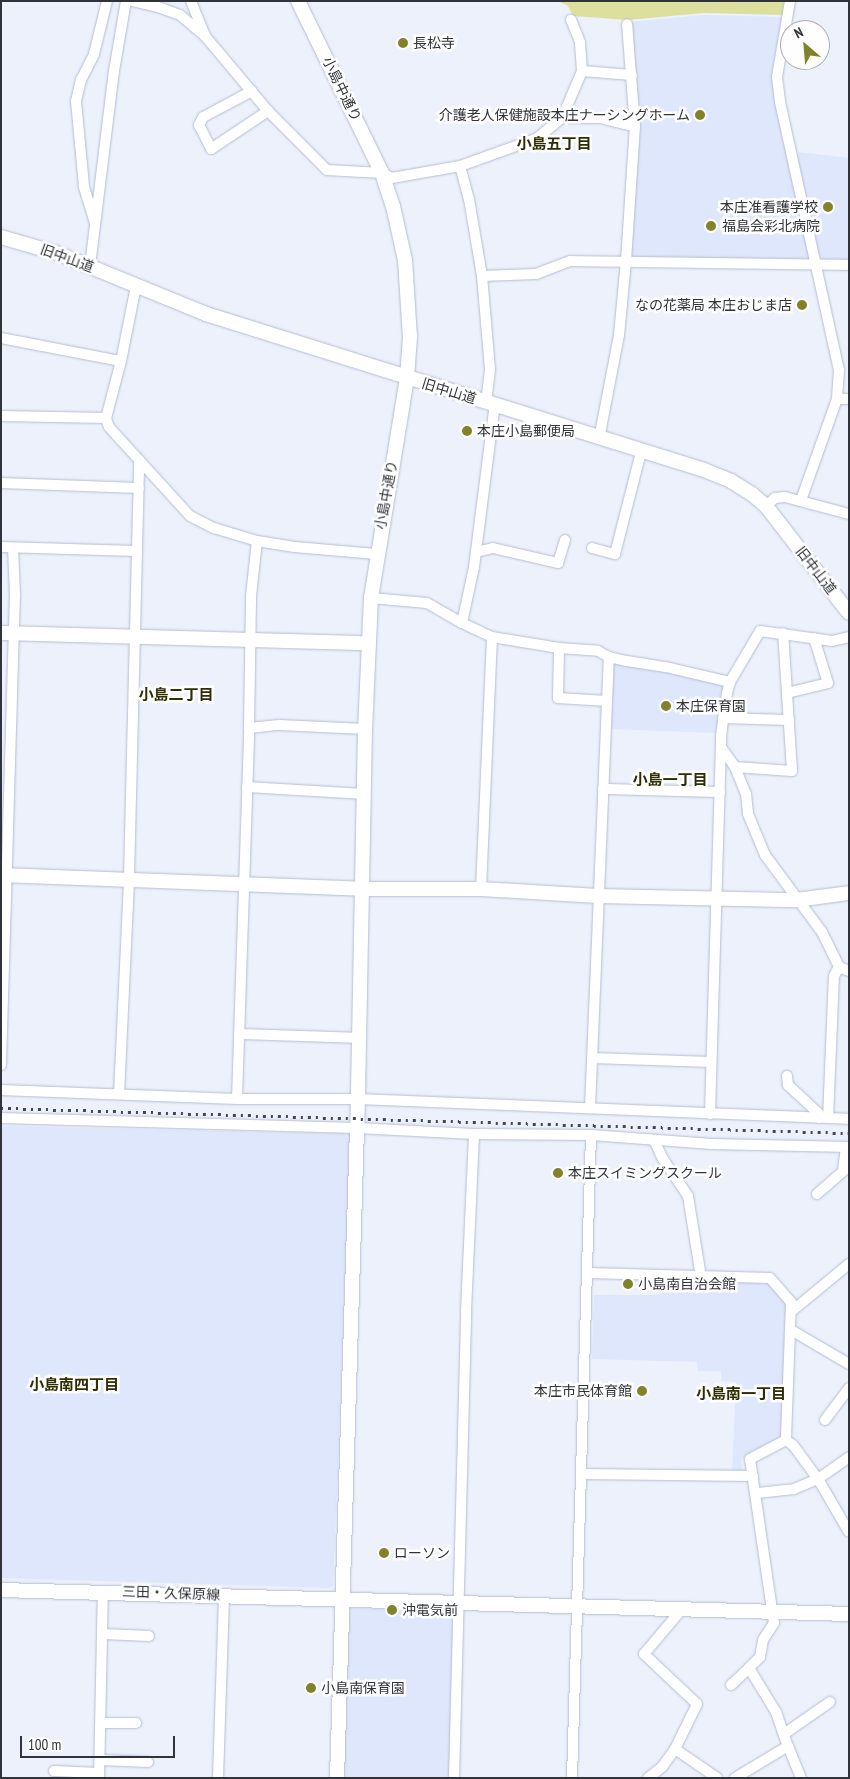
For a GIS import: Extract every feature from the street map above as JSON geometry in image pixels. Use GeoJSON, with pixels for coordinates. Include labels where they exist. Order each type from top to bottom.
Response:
{"type":"FeatureCollection","features":[{"type":"Feature","properties":{"kind":"street"},"geometry":{"type":"LineString","coordinates":[[96,227],[84,186],[76,101],[81,80],[94,54],[107,1]]}},
{"type":"Feature","properties":{"kind":"street"},"geometry":{"type":"LineString","coordinates":[[90,266],[112,89],[126,1]]}},
{"type":"Feature","properties":{"kind":"street"},"geometry":{"type":"LineString","coordinates":[[132,1],[158,6],[180,15],[205,36],[268,111],[327,170],[382,173],[392,178],[460,166],[536,139],[562,118],[582,71],[580,42],[571,20]]}},
{"type":"Feature","properties":{"kind":"street"},"geometry":{"type":"LineString","coordinates":[[191,1],[205,36]]}},
{"type":"Feature","properties":{"kind":"street","name":"小島中通り"},"geometry":{"type":"LineString","coordinates":[[298,1],[382,173],[393,206],[405,260],[410,337],[407,378],[376,554],[371,598],[365,729],[357,1038],[357,1128],[337,1778]]}},
{"type":"Feature","properties":{"kind":"street"},"geometry":{"type":"LineString","coordinates":[[790,1],[777,77],[780,102],[840,370],[837,398],[801,500]]}},
{"type":"Feature","properties":{"kind":"street"},"geometry":{"type":"LineString","coordinates":[[599,439],[619,335],[626,261],[635,127],[627,24]]}},
{"type":"Feature","properties":{"kind":"street"},"geometry":{"type":"LineString","coordinates":[[582,71],[632,75]]}},
{"type":"Feature","properties":{"kind":"street"},"geometry":{"type":"LineString","coordinates":[[252,91],[203,117],[198,125],[211,149],[268,111]]}},
{"type":"Feature","properties":{"kind":"street"},"geometry":{"type":"LineString","coordinates":[[562,118],[600,118],[635,127]]}},
{"type":"Feature","properties":{"kind":"street"},"geometry":{"type":"LineString","coordinates":[[460,166],[469,199],[482,276],[490,370],[490,403],[476,552],[462,623]]}},
{"type":"Feature","properties":{"kind":"street","name":"旧中山道"},"geometry":{"type":"LineString","coordinates":[[1,237],[90,266],[206,314],[599,439],[704,470],[731,481],[752,494],[766,506],[849,613]]}},
{"type":"Feature","properties":{"kind":"street"},"geometry":{"type":"LineString","coordinates":[[482,276],[536,274],[570,261],[849,264]]}},
{"type":"Feature","properties":{"kind":"street"},"geometry":{"type":"LineString","coordinates":[[136,286],[121,361],[106,418],[108,427],[190,516],[214,528],[256,541],[295,547],[376,554]]}},
{"type":"Feature","properties":{"kind":"street"},"geometry":{"type":"LineString","coordinates":[[1,338],[121,361]]}},
{"type":"Feature","properties":{"kind":"street"},"geometry":{"type":"LineString","coordinates":[[837,398],[849,400]]}},
{"type":"Feature","properties":{"kind":"street"},"geometry":{"type":"LineString","coordinates":[[1,416],[106,418]]}},
{"type":"Feature","properties":{"kind":"street"},"geometry":{"type":"LineString","coordinates":[[592,548],[615,554],[641,452]]}},
{"type":"Feature","properties":{"kind":"street"},"geometry":{"type":"LineString","coordinates":[[119,1094],[128,881],[139,460]]}},
{"type":"Feature","properties":{"kind":"street"},"geometry":{"type":"LineString","coordinates":[[1,483],[139,488]]}},
{"type":"Feature","properties":{"kind":"street"},"geometry":{"type":"LineString","coordinates":[[766,506],[775,498],[785,497],[849,514]]}},
{"type":"Feature","properties":{"kind":"street"},"geometry":{"type":"LineString","coordinates":[[476,552],[493,548],[558,563],[565,540]]}},
{"type":"Feature","properties":{"kind":"street"},"geometry":{"type":"LineString","coordinates":[[237,1099],[249,728],[251,596],[256,541]]}},
{"type":"Feature","properties":{"kind":"street"},"geometry":{"type":"LineString","coordinates":[[1,547],[136,550]]}},
{"type":"Feature","properties":{"kind":"street"},"geometry":{"type":"LineString","coordinates":[[1,1065],[8,633],[13,548]]}},
{"type":"Feature","properties":{"kind":"street"},"geometry":{"type":"LineString","coordinates":[[371,598],[427,603],[492,637],[559,648],[598,651],[608,657],[666,667],[730,682]]}},
{"type":"Feature","properties":{"kind":"street"},"geometry":{"type":"LineString","coordinates":[[710,1114],[721,747],[730,682],[760,631],[832,641],[849,637]]}},
{"type":"Feature","properties":{"kind":"street"},"geometry":{"type":"LineString","coordinates":[[8,633],[369,643]]}},
{"type":"Feature","properties":{"kind":"street"},"geometry":{"type":"LineString","coordinates":[[735,767],[792,771],[782,650],[783,633]]}},
{"type":"Feature","properties":{"kind":"street"},"geometry":{"type":"LineString","coordinates":[[482,889],[492,637]]}},
{"type":"Feature","properties":{"kind":"street"},"geometry":{"type":"LineString","coordinates":[[787,694],[828,683],[814,638]]}},
{"type":"Feature","properties":{"kind":"street"},"geometry":{"type":"LineString","coordinates":[[559,648],[558,698],[607,701]]}},
{"type":"Feature","properties":{"kind":"street"},"geometry":{"type":"LineString","coordinates":[[590,1108],[608,657]]}},
{"type":"Feature","properties":{"kind":"street"},"geometry":{"type":"LineString","coordinates":[[724,718],[789,720]]}},
{"type":"Feature","properties":{"kind":"street"},"geometry":{"type":"LineString","coordinates":[[249,728],[279,725],[365,729]]}},
{"type":"Feature","properties":{"kind":"street"},"geometry":{"type":"LineString","coordinates":[[721,747],[735,767],[746,794],[748,814],[765,855],[796,900],[822,932],[844,969],[834,976],[824,1118]]}},
{"type":"Feature","properties":{"kind":"street"},"geometry":{"type":"LineString","coordinates":[[247,787],[364,794]]}},
{"type":"Feature","properties":{"kind":"street"},"geometry":{"type":"LineString","coordinates":[[603,789],[720,792]]}},
{"type":"Feature","properties":{"kind":"street"},"geometry":{"type":"LineString","coordinates":[[5,875],[128,881],[243,882],[362,889],[482,889],[598,896],[796,900],[849,893]]}},
{"type":"Feature","properties":{"kind":"street"},"geometry":{"type":"LineString","coordinates":[[239,1034],[357,1038]]}},
{"type":"Feature","properties":{"kind":"street"},"geometry":{"type":"LineString","coordinates":[[592,1058],[711,1062]]}},
{"type":"Feature","properties":{"kind":"street"},"geometry":{"type":"LineString","coordinates":[[787,1076],[788,1085],[824,1118]]}},
{"type":"Feature","properties":{"kind":"street"},"geometry":{"type":"LineString","coordinates":[[1,1090],[237,1099],[357,1099],[849,1119]]}},
{"type":"Feature","properties":{"kind":"street"},"geometry":{"type":"LineString","coordinates":[[1,1118],[357,1128],[474,1134],[591,1135],[712,1144],[847,1147],[843,1171],[818,1194]]}},
{"type":"Feature","properties":{"kind":"street"},"geometry":{"type":"LineString","coordinates":[[454,1778],[466,1311],[474,1134]]}},
{"type":"Feature","properties":{"kind":"street"},"geometry":{"type":"LineString","coordinates":[[572,1778],[583,1474],[591,1135]]}},
{"type":"Feature","properties":{"kind":"street"},"geometry":{"type":"LineString","coordinates":[[654,1140],[663,1159],[688,1196],[701,1277]]}},
{"type":"Feature","properties":{"kind":"street"},"geometry":{"type":"LineString","coordinates":[[792,1311],[849,1264]]}},
{"type":"Feature","properties":{"kind":"street"},"geometry":{"type":"LineString","coordinates":[[588,1273],[770,1278],[791,1302],[792,1311],[786,1440]]}},
{"type":"Feature","properties":{"kind":"street"},"geometry":{"type":"LineString","coordinates":[[791,1330],[849,1364]]}},
{"type":"Feature","properties":{"kind":"street"},"geometry":{"type":"LineString","coordinates":[[825,1420],[849,1388]]}},
{"type":"Feature","properties":{"kind":"street"},"geometry":{"type":"LineString","coordinates":[[732,1685],[760,1657],[763,1640],[774,1623],[757,1493],[750,1459],[786,1440]]}},
{"type":"Feature","properties":{"kind":"street"},"geometry":{"type":"LineString","coordinates":[[786,1440],[793,1445],[818,1479],[849,1532]]}},
{"type":"Feature","properties":{"kind":"street"},"geometry":{"type":"LineString","coordinates":[[757,1493],[794,1489],[818,1479],[849,1457]]}},
{"type":"Feature","properties":{"kind":"street"},"geometry":{"type":"LineString","coordinates":[[583,1474],[753,1476]]}},
{"type":"Feature","properties":{"kind":"street","name":"三田・久保原線"},"geometry":{"type":"LineString","coordinates":[[1,1590],[849,1614]]}},
{"type":"Feature","properties":{"kind":"street"},"geometry":{"type":"LineString","coordinates":[[54,1771],[99,1776],[104,1592]]}},
{"type":"Feature","properties":{"kind":"street"},"geometry":{"type":"LineString","coordinates":[[218,1778],[224,1595]]}},
{"type":"Feature","properties":{"kind":"street"},"geometry":{"type":"LineString","coordinates":[[648,1778],[662,1767],[675,1749],[697,1704],[644,1654],[682,1609]]}},
{"type":"Feature","properties":{"kind":"street"},"geometry":{"type":"LineString","coordinates":[[103,1634],[149,1636]]}},
{"type":"Feature","properties":{"kind":"street"},"geometry":{"type":"LineString","coordinates":[[749,1668],[776,1712],[801,1778]]}},
{"type":"Feature","properties":{"kind":"street"},"geometry":{"type":"LineString","coordinates":[[784,1734],[830,1702]]}},
{"type":"Feature","properties":{"kind":"street"},"geometry":{"type":"LineString","coordinates":[[101,1723],[136,1724]]}},
{"type":"Feature","properties":{"kind":"street"},"geometry":{"type":"LineString","coordinates":[[735,1778],[788,1746]]}},
{"type":"Feature","properties":{"kind":"street"},"geometry":{"type":"LineString","coordinates":[[675,1749],[717,1778]]}},
{"type":"Feature","properties":{"kind":"street"},"geometry":{"type":"LineString","coordinates":[[100,1760],[148,1762]]}},
{"type":"Feature","properties":{"kind":"shaded area"},"geometry":{"type":"Polygon","coordinates":[[[704,15],[783,17],[782,20],[780,20],[780,31],[772,68],[775,105],[811,259],[808,262],[632,257],[629,255],[639,134],[629,22],[704,15]]]}},
{"type":"Feature","properties":{"kind":"shaded area","name":"本庄准看護学校"},"geometry":{"type":"Polygon","coordinates":[[[798,152],[849,158],[849,259],[824,259],[819,255],[796,154],[798,152]]]}},
{"type":"Feature","properties":{"kind":"shaded area","name":"本庄保育園"},"geometry":{"type":"Polygon","coordinates":[[[615,660],[727,683],[716,733],[610,729],[611,663],[615,660]]]}},
{"type":"Feature","properties":{"kind":"shaded area"},"geometry":{"type":"Polygon","coordinates":[[[1,1126],[351,1134],[333,1586],[329,1588],[1,1578],[1,1126]]]}},
{"type":"Feature","properties":{"kind":"shaded area"},"geometry":{"type":"Polygon","coordinates":[[[661,1281],[769,1282],[788,1303],[783,1436],[778,1441],[756,1449],[741,1459],[742,1469],[736,1472],[732,1472],[736,1382],[721,1381],[721,1371],[698,1371],[697,1362],[592,1359],[594,1295],[660,1295],[661,1281]]]}},
{"type":"Feature","properties":{"kind":"shaded area"},"geometry":{"type":"Polygon","coordinates":[[[348,1608],[453,1611],[449,1778],[342,1778],[348,1608]]]}},
{"type":"Feature","properties":{"kind":"green space"},"geometry":{"type":"Polygon","coordinates":[[[558,1],[785,1],[784,15],[704,13],[628,20],[573,16],[568,6],[558,1]]]}},
{"type":"Feature","properties":{"kind":"railway"},"geometry":{"type":"LineString","coordinates":[[1,1108],[849,1133]]}},
{"type":"Feature","properties":{"kind":"place","name":"長松寺"},"geometry":{"type":"Point","coordinates":[403,43]}},
{"type":"Feature","properties":{"kind":"place","name":"介護老人保健施設本庄ナーシングホーム"},"geometry":{"type":"Point","coordinates":[700,115]}},
{"type":"Feature","properties":{"kind":"place","name":"本庄准看護学校"},"geometry":{"type":"Point","coordinates":[828,207]}},
{"type":"Feature","properties":{"kind":"place","name":"福島会彩北病院"},"geometry":{"type":"Point","coordinates":[711,226]}},
{"type":"Feature","properties":{"kind":"place","name":"なの花薬局 本庄おじま店"},"geometry":{"type":"Point","coordinates":[802,305]}},
{"type":"Feature","properties":{"kind":"place","name":"本庄小島郵便局"},"geometry":{"type":"Point","coordinates":[467,431]}},
{"type":"Feature","properties":{"kind":"place","name":"本庄保育園"},"geometry":{"type":"Point","coordinates":[666,706]}},
{"type":"Feature","properties":{"kind":"place","name":"本庄スイミングスクール"},"geometry":{"type":"Point","coordinates":[558,1173]}},
{"type":"Feature","properties":{"kind":"place","name":"小島南自治会館"},"geometry":{"type":"Point","coordinates":[628,1284]}},
{"type":"Feature","properties":{"kind":"place","name":"本庄市民体育館"},"geometry":{"type":"Point","coordinates":[642,1391]}},
{"type":"Feature","properties":{"kind":"place","name":"ローソン"},"geometry":{"type":"Point","coordinates":[384,1553]}},
{"type":"Feature","properties":{"kind":"place","name":"沖電気前"},"geometry":{"type":"Point","coordinates":[392,1610]}},
{"type":"Feature","properties":{"kind":"place","name":"小島南保育園"},"geometry":{"type":"Point","coordinates":[311,1688]}},
{"type":"Feature","properties":{"kind":"district","name":"小島五丁目"},"geometry":{"type":"Point","coordinates":[554,144]}},
{"type":"Feature","properties":{"kind":"district","name":"小島二丁目"},"geometry":{"type":"Point","coordinates":[176,695]}},
{"type":"Feature","properties":{"kind":"district","name":"小島一丁目"},"geometry":{"type":"Point","coordinates":[670,780]}},
{"type":"Feature","properties":{"kind":"district","name":"小島南四丁目"},"geometry":{"type":"Point","coordinates":[74,1385]}},
{"type":"Feature","properties":{"kind":"district","name":"小島南一丁目"},"geometry":{"type":"Point","coordinates":[741,1394]}}]}
